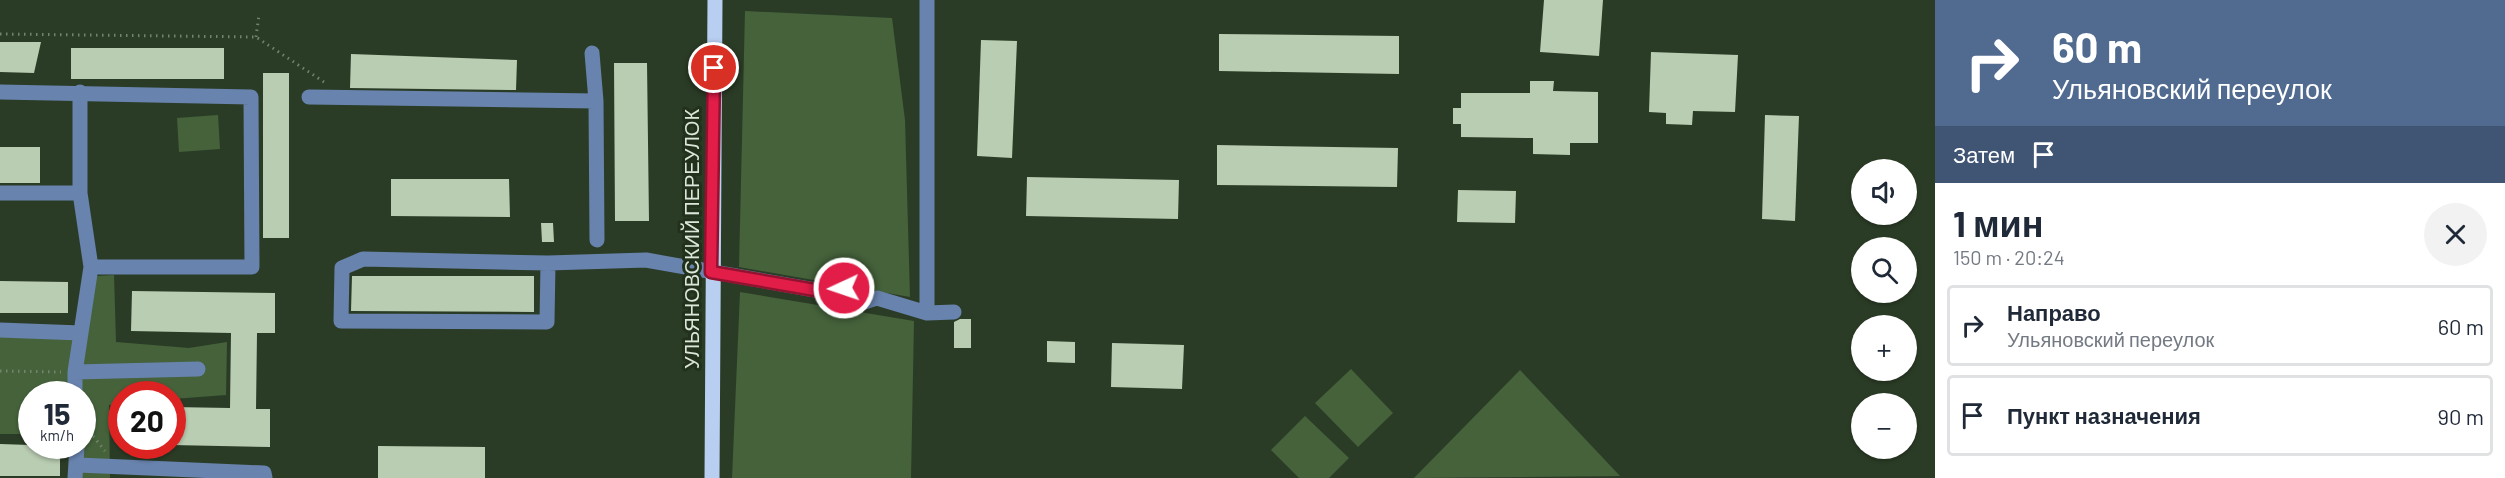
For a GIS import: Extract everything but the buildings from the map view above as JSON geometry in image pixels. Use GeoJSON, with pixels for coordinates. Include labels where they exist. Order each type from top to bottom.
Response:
{"type":"FeatureCollection","features":[{"type":"Feature","properties":{"kind":"main road","name":"УЛЬЯНОВСКИЙ ПЕРЕУЛОК"},"geometry":{"type":"LineString","coordinates":[[712,478],[711,272],[715,0]]}},
{"type":"Feature","properties":{"kind":"lane"},"geometry":{"type":"LineString","coordinates":[[927,0],[927,313]]}},
{"type":"Feature","properties":{"kind":"lane"},"geometry":{"type":"LineString","coordinates":[[592,53],[596,101],[597,240]]}},
{"type":"Feature","properties":{"kind":"lane"},"geometry":{"type":"LineString","coordinates":[[0,92],[251,97],[252,267],[91,267]]}},
{"type":"Feature","properties":{"kind":"lane"},"geometry":{"type":"LineString","coordinates":[[75,381],[91,267],[80,194],[80,92]]}},
{"type":"Feature","properties":{"kind":"lane"},"geometry":{"type":"LineString","coordinates":[[309,97],[596,101]]}},
{"type":"Feature","properties":{"kind":"lane"},"geometry":{"type":"LineString","coordinates":[[0,193],[80,194]]}},
{"type":"Feature","properties":{"kind":"lane"},"geometry":{"type":"LineString","coordinates":[[548,263],[547,322],[341,321],[342,268],[363,259],[548,263],[646,260],[832,293],[847,287],[860,304],[877,298],[927,313],[954,312]]}},
{"type":"Feature","properties":{"kind":"lane"},"geometry":{"type":"LineString","coordinates":[[0,330],[81,333]]}},
{"type":"Feature","properties":{"kind":"lane"},"geometry":{"type":"LineString","coordinates":[[75,372],[198,369]]}},
{"type":"Feature","properties":{"kind":"lane"},"geometry":{"type":"LineString","coordinates":[[76,471],[264,473],[265,478]]}},
{"type":"Feature","properties":{"kind":"path"},"geometry":{"type":"LineString","coordinates":[[256,37],[259,15]]}},
{"type":"Feature","properties":{"kind":"path"},"geometry":{"type":"LineString","coordinates":[[0,34],[256,37],[348,98]]}},
{"type":"Feature","properties":{"kind":"path"},"geometry":{"type":"LineString","coordinates":[[0,371],[75,372]]}},
{"type":"Feature","properties":{"kind":"green space"},"geometry":{"type":"Polygon","coordinates":[[[745,11],[892,18],[905,120],[910,297],[739,267],[745,11]]]}},
{"type":"Feature","properties":{"kind":"green space"},"geometry":{"type":"Polygon","coordinates":[[[218,115],[220,149],[179,152],[177,118],[218,115]]]}},
{"type":"Feature","properties":{"kind":"green space"},"geometry":{"type":"Polygon","coordinates":[[[114,275],[116,342],[189,348],[227,342],[226,395],[186,398],[186,381],[108,381],[110,478],[81,478],[72,459],[96,459],[96,381],[18,381],[18,434],[0,434],[0,332],[71,336],[97,276],[114,275]]]}},
{"type":"Feature","properties":{"kind":"green space"},"geometry":{"type":"Polygon","coordinates":[[[740,292],[914,321],[911,478],[732,478],[740,292]]]}},
{"type":"Feature","properties":{"kind":"green space"},"geometry":{"type":"Polygon","coordinates":[[[1351,369],[1393,413],[1358,447],[1315,403],[1351,369]]]}},
{"type":"Feature","properties":{"kind":"green space"},"geometry":{"type":"Polygon","coordinates":[[[1520,370],[1620,476],[1414,478],[1520,370]]]}},
{"type":"Feature","properties":{"kind":"green space"},"geometry":{"type":"Polygon","coordinates":[[[1305,416],[1349,458],[1329,478],[1299,478],[1271,450],[1305,416]]]}},
{"type":"Feature","properties":{"kind":"route"},"geometry":{"type":"LineString","coordinates":[[714,68],[711,272],[832,293],[844,288]]}}]}
